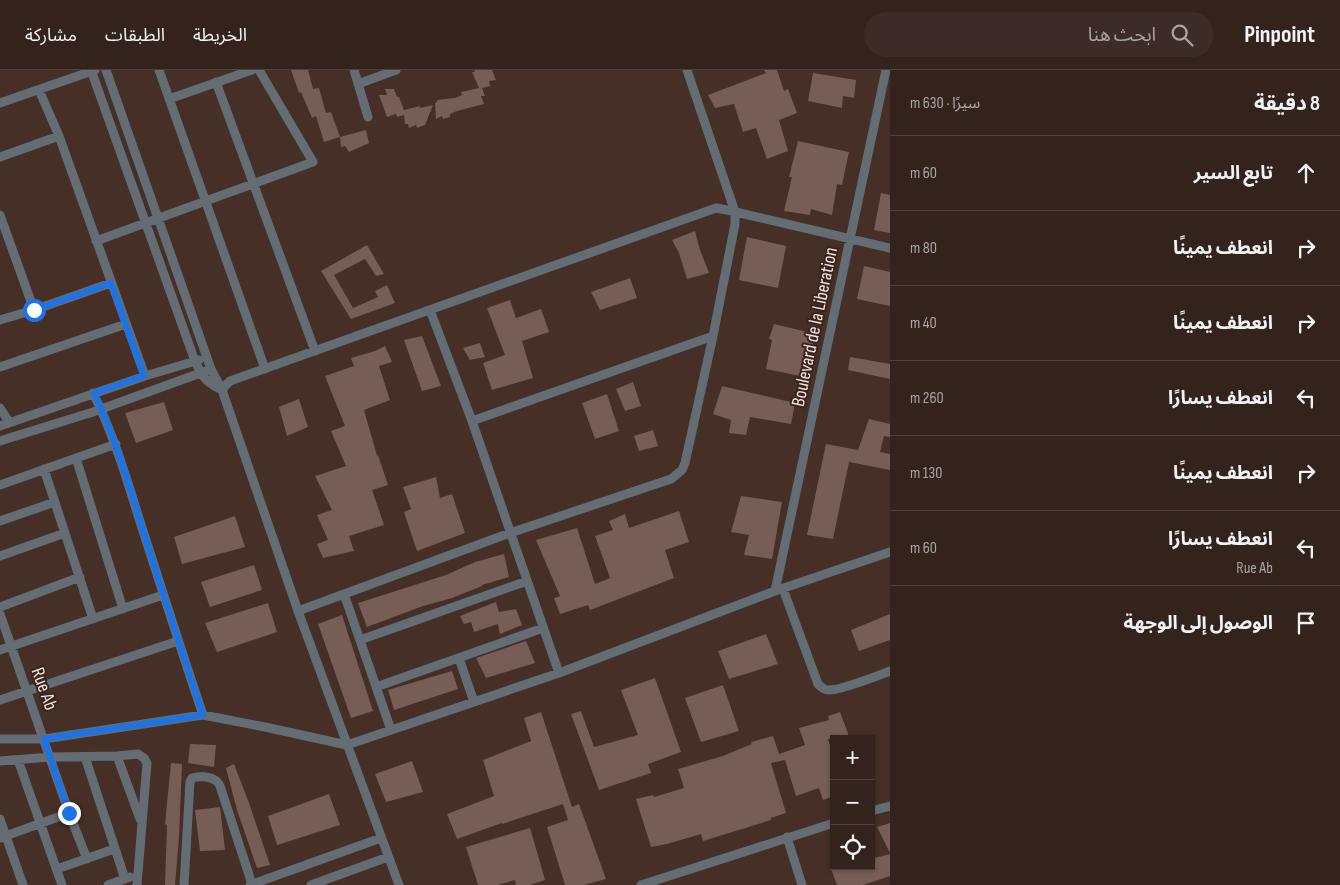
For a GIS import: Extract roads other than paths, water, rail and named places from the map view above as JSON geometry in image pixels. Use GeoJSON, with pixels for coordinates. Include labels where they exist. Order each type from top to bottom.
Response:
{"type":"FeatureCollection","features":[{"type":"Feature","properties":{"kind":"street"},"geometry":{"type":"LineString","coordinates":[[0,103],[93,70],[195,361],[200,373],[206,380],[222,390]]}},
{"type":"Feature","properties":{"kind":"street"},"geometry":{"type":"LineString","coordinates":[[106,70],[206,358],[222,390],[298,611],[399,885]]}},
{"type":"Feature","properties":{"kind":"street"},"geometry":{"type":"LineString","coordinates":[[159,70],[265,368]]}},
{"type":"Feature","properties":{"kind":"street"},"geometry":{"type":"LineString","coordinates":[[169,99],[252,70]]}},
{"type":"Feature","properties":{"kind":"street"},"geometry":{"type":"LineString","coordinates":[[96,241],[313,162],[259,70]]}},
{"type":"Feature","properties":{"kind":"street"},"geometry":{"type":"LineString","coordinates":[[354,70],[368,117]]}},
{"type":"Feature","properties":{"kind":"street"},"geometry":{"type":"LineString","coordinates":[[358,84],[396,70]]}},
{"type":"Feature","properties":{"kind":"street"},"geometry":{"type":"LineString","coordinates":[[298,611],[510,532],[671,479],[682,470],[713,336],[734,233],[735,212],[687,70]]}},
{"type":"Feature","properties":{"kind":"street","name":"Boulevard de la Liberation"},"geometry":{"type":"LineString","coordinates":[[779,590],[886,70]]}},
{"type":"Feature","properties":{"kind":"street"},"geometry":{"type":"LineString","coordinates":[[216,82],[315,351]]}},
{"type":"Feature","properties":{"kind":"street"},"geometry":{"type":"LineString","coordinates":[[39,90],[59,136],[144,376]]}},
{"type":"Feature","properties":{"kind":"street"},"geometry":{"type":"LineString","coordinates":[[0,157],[59,136]]}},
{"type":"Feature","properties":{"kind":"street"},"geometry":{"type":"LineString","coordinates":[[222,390],[230,381],[265,368],[716,208],[890,248]]}},
{"type":"Feature","properties":{"kind":"street"},"geometry":{"type":"LineString","coordinates":[[0,215],[34,310]]}},
{"type":"Feature","properties":{"kind":"street"},"geometry":{"type":"LineString","coordinates":[[0,320],[111,283]]}},
{"type":"Feature","properties":{"kind":"street"},"geometry":{"type":"LineString","coordinates":[[430,310],[472,421],[559,673]]}},
{"type":"Feature","properties":{"kind":"street"},"geometry":{"type":"LineString","coordinates":[[0,367],[126,324]]}},
{"type":"Feature","properties":{"kind":"street"},"geometry":{"type":"LineString","coordinates":[[472,421],[713,336]]}},
{"type":"Feature","properties":{"kind":"street"},"geometry":{"type":"LineString","coordinates":[[0,408],[5,424],[144,376],[206,358]]}},
{"type":"Feature","properties":{"kind":"street"},"geometry":{"type":"LineString","coordinates":[[0,441],[211,369]]}},
{"type":"Feature","properties":{"kind":"street"},"geometry":{"type":"LineString","coordinates":[[94,393],[116,444],[203,715]]}},
{"type":"Feature","properties":{"kind":"street"},"geometry":{"type":"LineString","coordinates":[[0,485],[116,444]]}},
{"type":"Feature","properties":{"kind":"street"},"geometry":{"type":"LineString","coordinates":[[76,458],[123,608]]}},
{"type":"Feature","properties":{"kind":"street"},"geometry":{"type":"LineString","coordinates":[[44,469],[93,619]]}},
{"type":"Feature","properties":{"kind":"street"},"geometry":{"type":"LineString","coordinates":[[0,521],[55,502]]}},
{"type":"Feature","properties":{"kind":"street"},"geometry":{"type":"LineString","coordinates":[[0,556],[65,533]]}},
{"type":"Feature","properties":{"kind":"street"},"geometry":{"type":"LineString","coordinates":[[0,739],[44,739],[203,715],[347,745],[559,673],[779,590],[890,552]]}},
{"type":"Feature","properties":{"kind":"street"},"geometry":{"type":"LineString","coordinates":[[0,607],[80,577]]}},
{"type":"Feature","properties":{"kind":"street"},"geometry":{"type":"LineString","coordinates":[[360,640],[527,581]]}},
{"type":"Feature","properties":{"kind":"street"},"geometry":{"type":"LineString","coordinates":[[779,590],[818,684],[822,688],[828,690],[838,689],[890,671]]}},
{"type":"Feature","properties":{"kind":"street"},"geometry":{"type":"LineString","coordinates":[[344,594],[391,730]]}},
{"type":"Feature","properties":{"kind":"street"},"geometry":{"type":"LineString","coordinates":[[0,650],[163,595]]}},
{"type":"Feature","properties":{"kind":"street","name":"Rue Ab"},"geometry":{"type":"LineString","coordinates":[[0,614],[69,813],[87,859]]}},
{"type":"Feature","properties":{"kind":"street"},"geometry":{"type":"LineString","coordinates":[[376,687],[544,628]]}},
{"type":"Feature","properties":{"kind":"street"},"geometry":{"type":"LineString","coordinates":[[0,700],[178,641]]}},
{"type":"Feature","properties":{"kind":"street"},"geometry":{"type":"LineString","coordinates":[[459,658],[474,702]]}},
{"type":"Feature","properties":{"kind":"street"},"geometry":{"type":"LineString","coordinates":[[0,761],[138,754],[144,758],[147,763],[137,885]]}},
{"type":"Feature","properties":{"kind":"street"},"geometry":{"type":"LineString","coordinates":[[117,756],[142,823]]}},
{"type":"Feature","properties":{"kind":"street"},"geometry":{"type":"LineString","coordinates":[[85,757],[125,879]]}},
{"type":"Feature","properties":{"kind":"street"},"geometry":{"type":"LineString","coordinates":[[18,760],[62,885]]}},
{"type":"Feature","properties":{"kind":"street"},"geometry":{"type":"LineString","coordinates":[[184,885],[190,782],[196,776],[216,780],[220,786],[252,885],[381,838]]}},
{"type":"Feature","properties":{"kind":"street"},"geometry":{"type":"LineString","coordinates":[[875,811],[890,806]]}},
{"type":"Feature","properties":{"kind":"street"},"geometry":{"type":"LineString","coordinates":[[3,837],[69,813]]}},
{"type":"Feature","properties":{"kind":"street"},"geometry":{"type":"LineString","coordinates":[[0,819],[3,837],[23,885]]}},
{"type":"Feature","properties":{"kind":"street"},"geometry":{"type":"LineString","coordinates":[[641,885],[830,824]]}},
{"type":"Feature","properties":{"kind":"street"},"geometry":{"type":"LineString","coordinates":[[787,837],[802,885]]}},
{"type":"Feature","properties":{"kind":"street"},"geometry":{"type":"LineString","coordinates":[[57,869],[114,849]]}},
{"type":"Feature","properties":{"kind":"street"},"geometry":{"type":"LineString","coordinates":[[311,885],[388,857]]}},
{"type":"Feature","properties":{"kind":"street"},"geometry":{"type":"LineString","coordinates":[[108,885],[138,875]]}}]}
